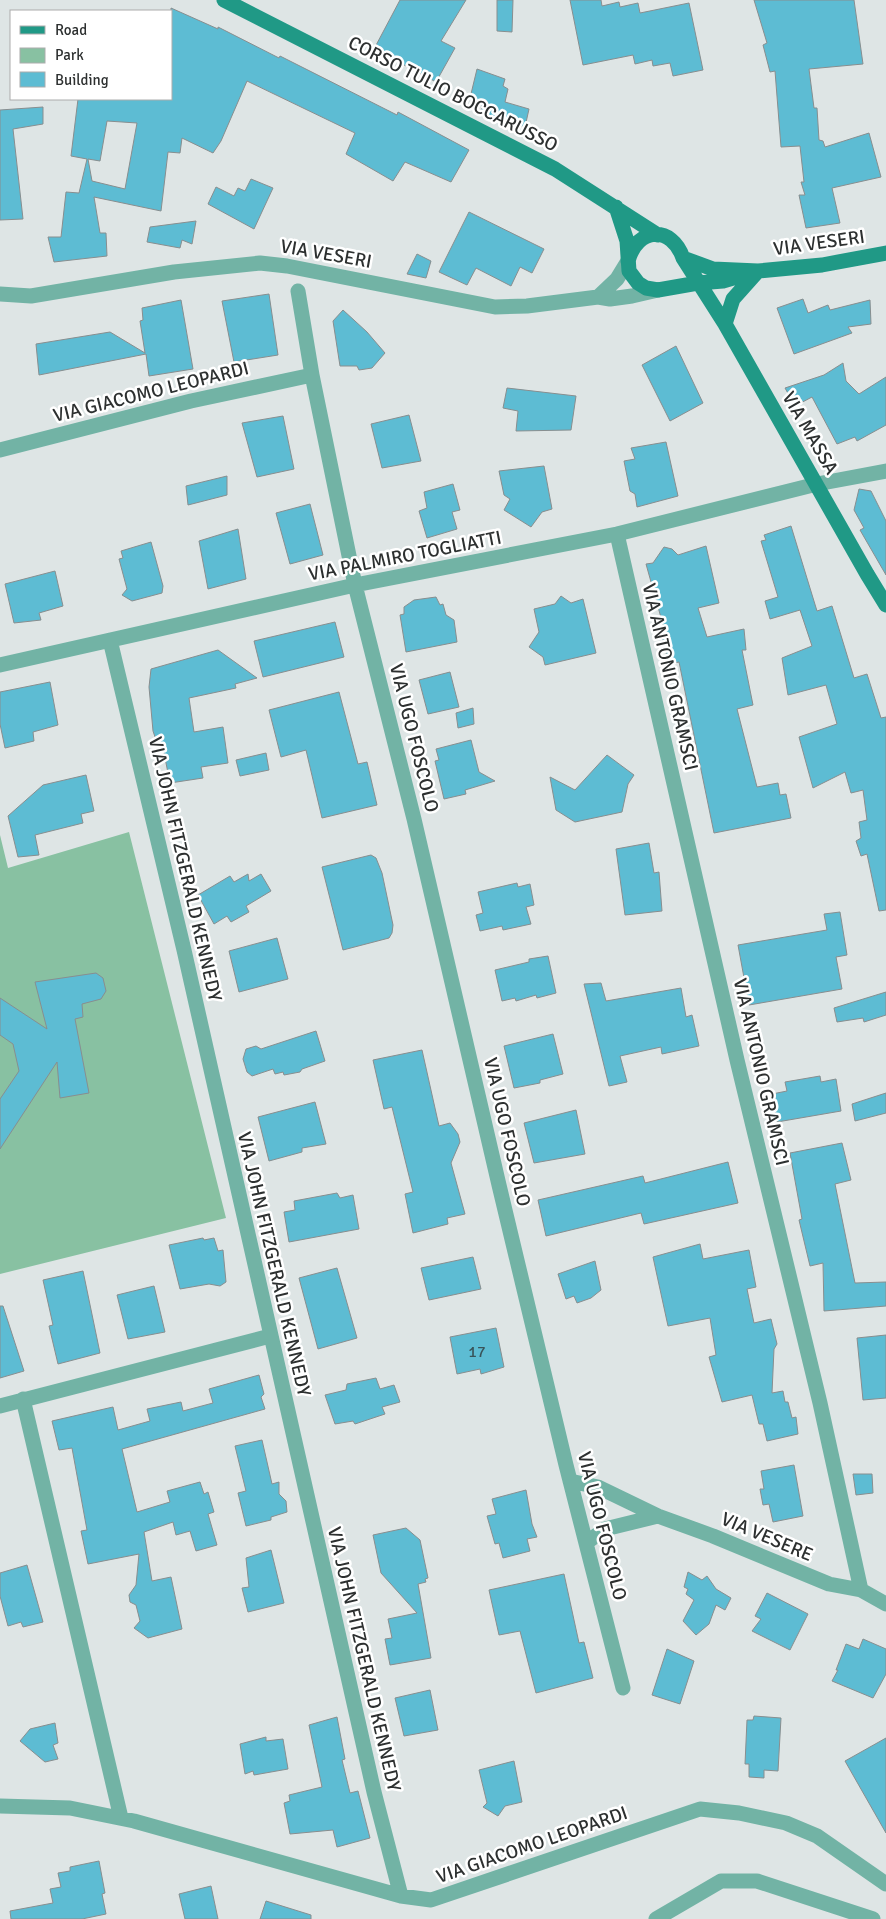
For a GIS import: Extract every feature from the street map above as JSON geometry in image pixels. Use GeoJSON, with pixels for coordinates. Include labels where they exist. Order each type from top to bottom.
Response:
{"type":"FeatureCollection","features":[{"type":"Feature","properties":{"kind":"street","name":"CORSO TULIO BOCCARUSSO"},"geometry":{"type":"LineString","coordinates":[[224,0],[555,169],[658,235]]}},
{"type":"Feature","properties":{"kind":"street"},"geometry":{"type":"LineString","coordinates":[[598,297],[617,279],[628,261],[631,250],[643,238],[658,235],[674,242],[680,249],[683,258],[681,272],[675,281],[663,288],[646,288],[638,283],[629,271],[628,261],[627,242],[616,207]]}},
{"type":"Feature","properties":{"kind":"street","name":"VIA VESERI"},"geometry":{"type":"LineString","coordinates":[[683,258],[713,269],[758,271],[822,265],[886,253]]}},
{"type":"Feature","properties":{"kind":"street","name":"VIA MASSA"},"geometry":{"type":"LineString","coordinates":[[683,258],[724,324],[817,484],[866,574],[886,605]]}},
{"type":"Feature","properties":{"kind":"street","name":"VIA VESERI"},"geometry":{"type":"LineString","coordinates":[[0,294],[31,296],[174,272],[260,263],[287,266],[494,307],[527,306],[598,297],[610,299],[632,296],[663,288],[723,281],[758,271]]}},
{"type":"Feature","properties":{"kind":"street"},"geometry":{"type":"LineString","coordinates":[[724,324],[733,299],[758,271]]}},
{"type":"Feature","properties":{"kind":"street"},"geometry":{"type":"LineString","coordinates":[[298,291],[312,374],[355,585]]}},
{"type":"Feature","properties":{"kind":"street","name":"VIA GIACOMO LEOPARDI"},"geometry":{"type":"LineString","coordinates":[[0,450],[191,401],[312,374]]}},
{"type":"Feature","properties":{"kind":"street","name":"VIA PALMIRO TOGLIATTI"},"geometry":{"type":"LineString","coordinates":[[0,665],[355,585],[618,534],[817,484],[886,472]]}},
{"type":"Feature","properties":{"kind":"street","name":"VIA ANTONIO GRAMSCI"},"geometry":{"type":"LineString","coordinates":[[618,534],[730,1031],[820,1403],[861,1590]]}},
{"type":"Feature","properties":{"kind":"street","name":"VIA UGO FOSCOLO"},"geometry":{"type":"LineString","coordinates":[[355,585],[414,819],[501,1195],[570,1481],[623,1688]]}},
{"type":"Feature","properties":{"kind":"street","name":"VIA JOHN FITZGERALD KENNEDY"},"geometry":{"type":"LineString","coordinates":[[110,640],[184,950],[374,1792],[401,1896]]}},
{"type":"Feature","properties":{"kind":"street"},"geometry":{"type":"LineString","coordinates":[[0,1406],[270,1336]]}},
{"type":"Feature","properties":{"kind":"street"},"geometry":{"type":"LineString","coordinates":[[23,1399],[121,1818]]}},
{"type":"Feature","properties":{"kind":"street","name":"VIA VESERE"},"geometry":{"type":"LineString","coordinates":[[570,1481],[598,1487],[658,1516],[713,1536],[829,1584],[861,1590]]}},
{"type":"Feature","properties":{"kind":"street"},"geometry":{"type":"LineString","coordinates":[[586,1543],[604,1529],[658,1516]]}},
{"type":"Feature","properties":{"kind":"street"},"geometry":{"type":"LineString","coordinates":[[861,1590],[886,1604]]}},
{"type":"Feature","properties":{"kind":"street","name":"VIA GIACOMO LEOPARDI"},"geometry":{"type":"LineString","coordinates":[[0,1806],[70,1808],[121,1818],[401,1896],[431,1900],[700,1809],[739,1813],[786,1823],[818,1836],[886,1884]]}},
{"type":"Feature","properties":{"kind":"street"},"geometry":{"type":"LineString","coordinates":[[656,1919],[721,1882],[757,1881],[874,1919]]}},
{"type":"Feature","properties":{"kind":"green space"},"geometry":{"type":"Polygon","coordinates":[[[129,832],[226,1218],[0,1274],[0,835],[8,868],[129,832]]]}},
{"type":"Feature","properties":{"kind":"building"},"geometry":{"type":"Polygon","coordinates":[[[400,0],[466,0],[441,41],[455,48],[436,82],[374,49],[400,0]]]}},
{"type":"Feature","properties":{"kind":"building"},"geometry":{"type":"Polygon","coordinates":[[[497,0],[513,0],[512,32],[497,31],[497,0]]]}},
{"type":"Feature","properties":{"kind":"building"},"geometry":{"type":"Polygon","coordinates":[[[570,0],[601,0],[602,6],[619,2],[620,7],[638,3],[640,13],[689,3],[703,70],[673,76],[670,63],[653,66],[652,60],[635,64],[633,55],[583,65],[570,0]]]}},
{"type":"Feature","properties":{"kind":"building"},"geometry":{"type":"Polygon","coordinates":[[[754,0],[854,0],[863,64],[809,69],[814,108],[817,108],[819,140],[823,141],[825,147],[869,133],[881,177],[832,188],[840,223],[806,228],[799,195],[805,195],[801,182],[804,182],[800,146],[781,147],[775,71],[770,72],[763,45],[767,43],[754,0]]]}},
{"type":"Feature","properties":{"kind":"building"},"geometry":{"type":"Polygon","coordinates":[[[171,8],[218,29],[218,27],[279,58],[280,56],[397,115],[398,112],[469,150],[451,182],[405,162],[393,181],[346,154],[355,133],[247,81],[221,141],[213,153],[182,138],[180,153],[168,152],[161,211],[94,197],[100,233],[106,233],[107,256],[54,262],[48,237],[61,237],[66,192],[79,193],[87,159],[71,156],[78,100],[172,100],[171,8]],[[107,121],[100,161],[88,159],[92,181],[125,189],[137,123],[107,121]]]}},
{"type":"Feature","properties":{"kind":"building"},"geometry":{"type":"Polygon","coordinates":[[[477,69],[505,79],[503,86],[508,89],[505,102],[529,109],[525,127],[479,113],[483,107],[470,98],[477,69]]]}},
{"type":"Feature","properties":{"kind":"building"},"geometry":{"type":"Polygon","coordinates":[[[43,107],[43,124],[13,129],[23,219],[0,220],[0,110],[43,107]]]}},
{"type":"Feature","properties":{"kind":"building"},"geometry":{"type":"Polygon","coordinates":[[[251,179],[273,188],[254,229],[208,204],[216,187],[234,196],[238,188],[245,191],[251,179]]]}},
{"type":"Feature","properties":{"kind":"building"},"geometry":{"type":"Polygon","coordinates":[[[469,212],[544,249],[532,273],[520,267],[511,286],[476,268],[467,285],[439,272],[469,212]]]}},
{"type":"Feature","properties":{"kind":"building"},"geometry":{"type":"Polygon","coordinates":[[[196,221],[192,244],[182,240],[180,248],[147,242],[150,227],[196,221]]]}},
{"type":"Feature","properties":{"kind":"building"},"geometry":{"type":"Polygon","coordinates":[[[417,254],[431,261],[426,278],[407,274],[417,254]]]}},
{"type":"Feature","properties":{"kind":"building"},"geometry":{"type":"Polygon","coordinates":[[[269,294],[278,355],[234,362],[222,301],[269,294]]]}},
{"type":"Feature","properties":{"kind":"building"},"geometry":{"type":"Polygon","coordinates":[[[803,299],[808,313],[828,305],[830,310],[870,300],[871,324],[848,327],[852,333],[794,354],[777,308],[803,299]]]}},
{"type":"Feature","properties":{"kind":"building"},"geometry":{"type":"Polygon","coordinates":[[[181,300],[193,369],[149,376],[146,354],[39,375],[36,344],[110,332],[145,353],[140,321],[143,320],[142,308],[181,300]]]}},
{"type":"Feature","properties":{"kind":"building"},"geometry":{"type":"Polygon","coordinates":[[[343,310],[367,332],[385,353],[372,368],[359,370],[357,366],[340,366],[333,321],[343,310]]]}},
{"type":"Feature","properties":{"kind":"building"},"geometry":{"type":"Polygon","coordinates":[[[676,346],[703,403],[670,421],[642,365],[676,346]]]}},
{"type":"Feature","properties":{"kind":"building"},"geometry":{"type":"Polygon","coordinates":[[[843,363],[846,381],[859,394],[886,377],[886,425],[857,441],[855,437],[837,444],[812,397],[795,406],[785,388],[824,375],[843,363]]]}},
{"type":"Feature","properties":{"kind":"building"},"geometry":{"type":"Polygon","coordinates":[[[507,388],[576,396],[571,430],[516,431],[518,411],[503,408],[507,388]]]}},
{"type":"Feature","properties":{"kind":"building"},"geometry":{"type":"Polygon","coordinates":[[[409,415],[421,461],[382,468],[371,424],[409,415]]]}},
{"type":"Feature","properties":{"kind":"building"},"geometry":{"type":"Polygon","coordinates":[[[283,416],[294,469],[257,477],[242,423],[283,416]]]}},
{"type":"Feature","properties":{"kind":"building"},"geometry":{"type":"Polygon","coordinates":[[[666,442],[678,496],[637,507],[635,494],[630,491],[624,461],[635,459],[631,448],[666,442]]]}},
{"type":"Feature","properties":{"kind":"building"},"geometry":{"type":"Polygon","coordinates":[[[544,466],[552,509],[542,512],[531,527],[504,510],[510,499],[504,495],[499,471],[544,466]]]}},
{"type":"Feature","properties":{"kind":"building"},"geometry":{"type":"Polygon","coordinates":[[[227,476],[227,495],[188,505],[186,486],[227,476]]]}},
{"type":"Feature","properties":{"kind":"building"},"geometry":{"type":"Polygon","coordinates":[[[453,484],[460,510],[452,512],[457,529],[427,538],[419,511],[427,508],[424,492],[453,484]]]}},
{"type":"Feature","properties":{"kind":"building"},"geometry":{"type":"Polygon","coordinates":[[[859,489],[871,491],[886,521],[886,575],[860,530],[864,528],[854,510],[859,489]]]}},
{"type":"Feature","properties":{"kind":"building"},"geometry":{"type":"Polygon","coordinates":[[[310,504],[323,555],[290,564],[276,513],[310,504]]]}},
{"type":"Feature","properties":{"kind":"building"},"geometry":{"type":"Polygon","coordinates":[[[791,526],[817,611],[832,606],[854,678],[867,674],[881,718],[886,717],[886,910],[879,911],[867,854],[861,856],[856,841],[861,838],[859,822],[867,820],[863,790],[851,793],[845,772],[813,788],[799,737],[837,724],[826,685],[788,695],[782,658],[812,646],[800,610],[770,619],[765,601],[778,597],[761,541],[766,540],[764,535],[791,526]]]}},
{"type":"Feature","properties":{"kind":"building"},"geometry":{"type":"Polygon","coordinates":[[[238,529],[246,579],[208,589],[199,541],[238,529]]]}},
{"type":"Feature","properties":{"kind":"building"},"geometry":{"type":"Polygon","coordinates":[[[151,542],[163,586],[162,593],[132,601],[122,595],[127,589],[119,559],[123,558],[121,551],[151,542]]]}},
{"type":"Feature","properties":{"kind":"building"},"geometry":{"type":"Polygon","coordinates":[[[706,546],[719,603],[698,608],[707,637],[744,629],[746,650],[742,650],[753,705],[737,709],[757,787],[778,783],[780,795],[786,794],[791,818],[714,833],[679,662],[669,664],[661,633],[665,632],[646,564],[653,563],[664,547],[672,549],[678,555],[706,546]]]}},
{"type":"Feature","properties":{"kind":"building"},"geometry":{"type":"Polygon","coordinates":[[[55,571],[63,606],[39,613],[41,620],[14,623],[5,584],[55,571]]]}},
{"type":"Feature","properties":{"kind":"building"},"geometry":{"type":"Polygon","coordinates":[[[561,596],[571,603],[583,599],[596,653],[545,665],[543,657],[529,647],[539,632],[534,609],[555,604],[561,596]]]}},
{"type":"Feature","properties":{"kind":"building"},"geometry":{"type":"Polygon","coordinates":[[[436,597],[440,605],[443,604],[446,615],[454,620],[457,642],[406,652],[400,615],[404,614],[404,607],[414,600],[436,597]]]}},
{"type":"Feature","properties":{"kind":"building"},"geometry":{"type":"Polygon","coordinates":[[[335,622],[344,657],[263,677],[254,641],[335,622]]]}},
{"type":"Feature","properties":{"kind":"building"},"geometry":{"type":"Polygon","coordinates":[[[218,650],[257,678],[235,684],[236,688],[189,698],[194,732],[223,727],[228,763],[201,767],[203,778],[170,783],[162,743],[157,743],[153,731],[149,687],[151,669],[218,650]]]}},
{"type":"Feature","properties":{"kind":"building"},"geometry":{"type":"Polygon","coordinates":[[[450,672],[459,707],[428,714],[419,680],[450,672]]]}},
{"type":"Feature","properties":{"kind":"building"},"geometry":{"type":"Polygon","coordinates":[[[50,682],[58,725],[33,732],[34,741],[5,748],[0,724],[0,692],[50,682]]]}},
{"type":"Feature","properties":{"kind":"building"},"geometry":{"type":"Polygon","coordinates":[[[339,692],[358,764],[367,762],[377,805],[322,818],[306,750],[281,757],[269,710],[339,692]]]}},
{"type":"Feature","properties":{"kind":"building"},"geometry":{"type":"Polygon","coordinates":[[[473,708],[474,724],[458,728],[456,713],[473,708]]]}},
{"type":"Feature","properties":{"kind":"building"},"geometry":{"type":"Polygon","coordinates":[[[471,740],[479,772],[495,781],[465,790],[466,794],[444,799],[435,761],[439,760],[436,749],[471,740]]]}},
{"type":"Feature","properties":{"kind":"building"},"geometry":{"type":"Polygon","coordinates":[[[266,753],[269,770],[240,776],[236,760],[266,753]]]}},
{"type":"Feature","properties":{"kind":"building"},"geometry":{"type":"Polygon","coordinates":[[[607,755],[634,775],[628,784],[622,812],[575,822],[556,810],[550,777],[575,790],[607,755]]]}},
{"type":"Feature","properties":{"kind":"building"},"geometry":{"type":"Polygon","coordinates":[[[86,775],[94,811],[81,814],[83,823],[35,835],[39,855],[18,857],[8,816],[43,785],[86,775]]]}},
{"type":"Feature","properties":{"kind":"building"},"geometry":{"type":"Polygon","coordinates":[[[649,843],[654,873],[659,872],[662,911],[625,915],[616,849],[649,843]]]}},
{"type":"Feature","properties":{"kind":"building"},"geometry":{"type":"Polygon","coordinates":[[[371,855],[376,858],[382,873],[393,925],[392,933],[389,938],[343,950],[322,867],[371,855]]]}},
{"type":"Feature","properties":{"kind":"building"},"geometry":{"type":"Polygon","coordinates":[[[248,874],[249,881],[261,874],[271,891],[246,906],[249,912],[231,922],[227,916],[214,924],[198,895],[230,876],[234,882],[248,874]]]}},
{"type":"Feature","properties":{"kind":"building"},"geometry":{"type":"Polygon","coordinates":[[[517,883],[518,887],[530,884],[534,905],[526,907],[531,924],[503,930],[502,926],[480,931],[476,915],[483,913],[478,892],[517,883]]]}},
{"type":"Feature","properties":{"kind":"building"},"geometry":{"type":"Polygon","coordinates":[[[840,912],[847,955],[836,957],[842,989],[749,1005],[738,945],[827,930],[824,914],[840,912]]]}},
{"type":"Feature","properties":{"kind":"building"},"geometry":{"type":"Polygon","coordinates":[[[277,938],[288,979],[239,992],[229,951],[277,938]]]}},
{"type":"Feature","properties":{"kind":"building"},"geometry":{"type":"Polygon","coordinates":[[[548,956],[556,993],[537,998],[536,995],[516,1001],[515,998],[502,1001],[495,970],[529,962],[529,959],[548,956]]]}},
{"type":"Feature","properties":{"kind":"building"},"geometry":{"type":"Polygon","coordinates":[[[96,973],[103,978],[106,991],[101,999],[82,1004],[83,1017],[75,1019],[89,1093],[60,1098],[57,1062],[0,1149],[0,1099],[19,1071],[13,1044],[0,1035],[0,998],[47,1029],[35,982],[96,973]]]}},
{"type":"Feature","properties":{"kind":"building"},"geometry":{"type":"Polygon","coordinates":[[[601,983],[606,1001],[681,988],[686,1017],[692,1015],[699,1046],[662,1054],[661,1047],[620,1056],[627,1082],[609,1086],[584,984],[601,983]]]}},
{"type":"Feature","properties":{"kind":"building"},"geometry":{"type":"Polygon","coordinates":[[[886,992],[886,1015],[864,1022],[863,1018],[837,1022],[834,1008],[886,992]]]}},
{"type":"Feature","properties":{"kind":"building"},"geometry":{"type":"Polygon","coordinates":[[[316,1031],[325,1061],[302,1069],[300,1072],[284,1075],[283,1072],[275,1074],[273,1069],[252,1076],[247,1072],[243,1059],[246,1049],[256,1046],[261,1049],[316,1031]]]}},
{"type":"Feature","properties":{"kind":"building"},"geometry":{"type":"Polygon","coordinates":[[[553,1034],[563,1074],[540,1080],[540,1083],[514,1088],[504,1046],[553,1034]]]}},
{"type":"Feature","properties":{"kind":"building"},"geometry":{"type":"Polygon","coordinates":[[[422,1050],[439,1126],[450,1123],[458,1134],[460,1142],[451,1163],[465,1214],[447,1218],[448,1224],[413,1233],[405,1194],[413,1192],[392,1107],[384,1109],[373,1060],[422,1050]]]}},
{"type":"Feature","properties":{"kind":"building"},"geometry":{"type":"Polygon","coordinates":[[[820,1076],[821,1082],[836,1079],[841,1111],[777,1122],[772,1094],[787,1091],[785,1082],[820,1076]]]}},
{"type":"Feature","properties":{"kind":"building"},"geometry":{"type":"Polygon","coordinates":[[[886,1093],[886,1113],[855,1121],[852,1104],[886,1093]]]}},
{"type":"Feature","properties":{"kind":"building"},"geometry":{"type":"Polygon","coordinates":[[[315,1102],[326,1144],[302,1148],[302,1152],[269,1161],[258,1117],[315,1102]]]}},
{"type":"Feature","properties":{"kind":"building"},"geometry":{"type":"Polygon","coordinates":[[[576,1110],[585,1154],[534,1163],[524,1123],[576,1110]]]}},
{"type":"Feature","properties":{"kind":"building"},"geometry":{"type":"Polygon","coordinates":[[[842,1143],[851,1180],[835,1184],[855,1283],[886,1282],[886,1306],[824,1311],[823,1263],[810,1266],[799,1220],[802,1219],[790,1153],[842,1143]]]}},
{"type":"Feature","properties":{"kind":"building"},"geometry":{"type":"Polygon","coordinates":[[[728,1162],[738,1203],[644,1224],[641,1213],[546,1236],[538,1200],[643,1176],[645,1183],[728,1162]]]}},
{"type":"Feature","properties":{"kind":"building"},"geometry":{"type":"Polygon","coordinates":[[[337,1193],[340,1198],[353,1195],[359,1229],[289,1242],[284,1212],[295,1210],[294,1201],[337,1193]]]}},
{"type":"Feature","properties":{"kind":"building"},"geometry":{"type":"Polygon","coordinates":[[[203,1238],[204,1240],[214,1238],[218,1251],[223,1250],[226,1282],[220,1286],[209,1284],[180,1289],[169,1245],[203,1238]]]}},
{"type":"Feature","properties":{"kind":"building"},"geometry":{"type":"Polygon","coordinates":[[[700,1244],[703,1259],[749,1250],[756,1287],[747,1289],[754,1323],[771,1319],[777,1344],[774,1349],[772,1393],[783,1391],[785,1402],[788,1402],[792,1418],[796,1417],[798,1434],[767,1441],[763,1424],[759,1424],[752,1395],[722,1402],[709,1357],[716,1355],[710,1318],[668,1326],[653,1257],[700,1244]]]}},
{"type":"Feature","properties":{"kind":"building"},"geometry":{"type":"Polygon","coordinates":[[[473,1257],[481,1289],[429,1300],[421,1268],[473,1257]]]}},
{"type":"Feature","properties":{"kind":"building"},"geometry":{"type":"Polygon","coordinates":[[[595,1261],[601,1290],[591,1298],[577,1303],[574,1296],[566,1299],[558,1274],[595,1261]]]}},
{"type":"Feature","properties":{"kind":"building"},"geometry":{"type":"Polygon","coordinates":[[[337,1268],[357,1338],[318,1349],[299,1278],[337,1268]]]}},
{"type":"Feature","properties":{"kind":"building"},"geometry":{"type":"Polygon","coordinates":[[[83,1271],[100,1353],[58,1364],[49,1326],[53,1325],[43,1280],[83,1271]]]}},
{"type":"Feature","properties":{"kind":"building"},"geometry":{"type":"Polygon","coordinates":[[[154,1286],[165,1332],[128,1339],[117,1295],[154,1286]]]}},
{"type":"Feature","properties":{"kind":"building"},"geometry":{"type":"Polygon","coordinates":[[[0,1306],[3,1306],[24,1371],[0,1378],[0,1306]]]}},
{"type":"Feature","properties":{"kind":"building"},"geometry":{"type":"Polygon","coordinates":[[[496,1328],[504,1367],[481,1374],[480,1369],[457,1374],[450,1337],[496,1328]]]}},
{"type":"Feature","properties":{"kind":"building"},"geometry":{"type":"Polygon","coordinates":[[[886,1335],[886,1398],[863,1400],[857,1338],[886,1335]]]}},
{"type":"Feature","properties":{"kind":"building"},"geometry":{"type":"Polygon","coordinates":[[[259,1375],[264,1394],[261,1397],[265,1409],[122,1449],[137,1512],[170,1502],[167,1491],[200,1482],[204,1494],[208,1492],[214,1512],[208,1514],[217,1545],[196,1551],[190,1531],[176,1535],[173,1522],[144,1532],[152,1581],[171,1577],[182,1629],[148,1638],[134,1628],[140,1621],[136,1605],[130,1602],[129,1595],[136,1585],[139,1554],[88,1564],[81,1531],[87,1530],[72,1448],[59,1450],[52,1421],[113,1407],[118,1430],[150,1421],[147,1409],[181,1402],[183,1411],[213,1403],[209,1389],[259,1375]]]}},
{"type":"Feature","properties":{"kind":"building"},"geometry":{"type":"Polygon","coordinates":[[[376,1378],[380,1389],[394,1385],[400,1402],[382,1407],[385,1414],[355,1424],[353,1421],[335,1424],[325,1395],[346,1390],[347,1384],[376,1378]]]}},
{"type":"Feature","properties":{"kind":"building"},"geometry":{"type":"Polygon","coordinates":[[[262,1440],[272,1484],[279,1482],[279,1494],[286,1501],[287,1512],[271,1517],[271,1520],[246,1526],[238,1493],[246,1491],[235,1446],[262,1440]]]}},
{"type":"Feature","properties":{"kind":"building"},"geometry":{"type":"Polygon","coordinates":[[[794,1465],[803,1516],[773,1522],[769,1504],[763,1505],[760,1489],[764,1489],[761,1471],[794,1465]]]}},
{"type":"Feature","properties":{"kind":"building"},"geometry":{"type":"Polygon","coordinates":[[[853,1474],[872,1474],[873,1493],[856,1495],[853,1474]]]}},
{"type":"Feature","properties":{"kind":"building"},"geometry":{"type":"Polygon","coordinates":[[[526,1490],[532,1524],[537,1537],[527,1539],[530,1551],[503,1558],[499,1543],[495,1544],[487,1516],[496,1514],[492,1499],[526,1490]]]}},
{"type":"Feature","properties":{"kind":"building"},"geometry":{"type":"Polygon","coordinates":[[[406,1528],[420,1540],[428,1578],[425,1579],[426,1582],[418,1584],[431,1658],[390,1665],[385,1639],[392,1638],[388,1619],[417,1613],[381,1573],[373,1535],[406,1528]]]}},
{"type":"Feature","properties":{"kind":"building"},"geometry":{"type":"Polygon","coordinates":[[[271,1550],[284,1603],[248,1612],[242,1588],[249,1587],[246,1558],[271,1550]]]}},
{"type":"Feature","properties":{"kind":"building"},"geometry":{"type":"Polygon","coordinates":[[[27,1565],[43,1622],[23,1627],[21,1622],[8,1626],[0,1596],[0,1573],[27,1565]]]}},
{"type":"Feature","properties":{"kind":"building"},"geometry":{"type":"Polygon","coordinates":[[[688,1572],[702,1580],[707,1576],[716,1589],[731,1598],[725,1610],[716,1605],[709,1624],[696,1635],[683,1621],[694,1600],[686,1594],[688,1589],[684,1587],[688,1572]]]}},
{"type":"Feature","properties":{"kind":"building"},"geometry":{"type":"Polygon","coordinates":[[[564,1574],[579,1643],[584,1642],[593,1678],[536,1693],[520,1631],[499,1635],[489,1590],[564,1574]]]}},
{"type":"Feature","properties":{"kind":"building"},"geometry":{"type":"Polygon","coordinates":[[[767,1593],[808,1614],[790,1650],[752,1631],[761,1619],[755,1616],[767,1593]]]}},
{"type":"Feature","properties":{"kind":"building"},"geometry":{"type":"Polygon","coordinates":[[[863,1639],[886,1649],[886,1674],[873,1698],[832,1681],[838,1670],[836,1670],[846,1644],[859,1649],[863,1639]]]}},
{"type":"Feature","properties":{"kind":"building"},"geometry":{"type":"Polygon","coordinates":[[[667,1649],[694,1661],[680,1704],[652,1695],[667,1649]]]}},
{"type":"Feature","properties":{"kind":"building"},"geometry":{"type":"Polygon","coordinates":[[[430,1690],[438,1730],[404,1736],[395,1698],[430,1690]]]}},
{"type":"Feature","properties":{"kind":"building"},"geometry":{"type":"Polygon","coordinates":[[[754,1716],[781,1718],[778,1771],[764,1770],[764,1778],[749,1777],[749,1764],[745,1764],[747,1720],[753,1720],[754,1716]]]}},
{"type":"Feature","properties":{"kind":"building"},"geometry":{"type":"Polygon","coordinates":[[[337,1717],[345,1759],[342,1760],[350,1793],[358,1791],[370,1838],[337,1847],[333,1830],[290,1834],[284,1803],[290,1801],[289,1795],[322,1787],[309,1725],[337,1717]]]}},
{"type":"Feature","properties":{"kind":"building"},"geometry":{"type":"Polygon","coordinates":[[[55,1723],[58,1743],[53,1745],[58,1759],[45,1762],[20,1741],[30,1729],[55,1723]]]}},
{"type":"Feature","properties":{"kind":"building"},"geometry":{"type":"Polygon","coordinates":[[[266,1737],[266,1741],[283,1739],[288,1769],[254,1775],[253,1771],[245,1774],[240,1744],[266,1737]]]}},
{"type":"Feature","properties":{"kind":"building"},"geometry":{"type":"Polygon","coordinates":[[[886,1738],[886,1833],[845,1761],[886,1738]]]}},
{"type":"Feature","properties":{"kind":"building"},"geometry":{"type":"Polygon","coordinates":[[[514,1761],[522,1802],[505,1806],[498,1816],[483,1807],[487,1803],[479,1770],[514,1761]]]}},
{"type":"Feature","properties":{"kind":"building"},"geometry":{"type":"Polygon","coordinates":[[[99,1861],[105,1893],[102,1894],[106,1914],[82,1919],[11,1919],[10,1911],[53,1903],[50,1889],[61,1887],[58,1873],[70,1871],[70,1867],[99,1861]]]}},
{"type":"Feature","properties":{"kind":"building"},"geometry":{"type":"Polygon","coordinates":[[[211,1886],[218,1919],[185,1919],[179,1894],[211,1886]]]}},
{"type":"Feature","properties":{"kind":"building"},"geometry":{"type":"Polygon","coordinates":[[[266,1901],[311,1915],[311,1919],[260,1919],[266,1901]]]}}]}
